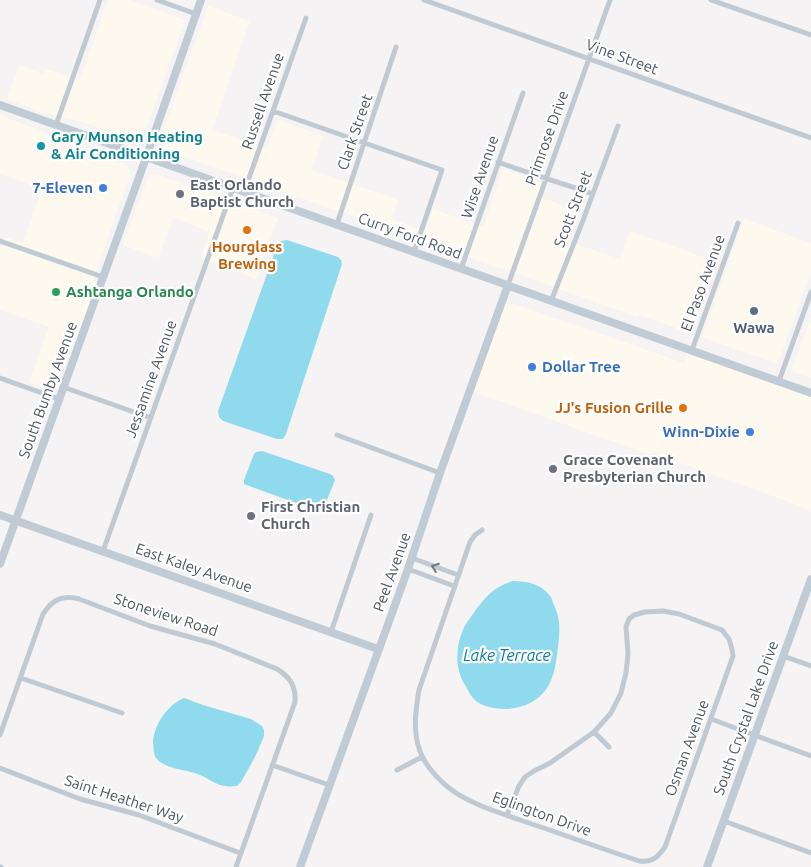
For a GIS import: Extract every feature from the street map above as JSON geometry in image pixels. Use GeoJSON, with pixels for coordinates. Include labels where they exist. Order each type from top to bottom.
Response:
{"type":"FeatureCollection","features":[{"type":"Feature","properties":{"kind":"street"},"geometry":{"type":"LineString","coordinates":[[56,125],[100,0]]}},
{"type":"Feature","properties":{"kind":"street"},"geometry":{"type":"LineString","coordinates":[[157,0],[196,14]]}},
{"type":"Feature","properties":{"kind":"street","name":"South Bumby Avenue"},"geometry":{"type":"LineString","coordinates":[[0,564],[201,0]]}},
{"type":"Feature","properties":{"kind":"street","name":"Vine Street"},"geometry":{"type":"LineString","coordinates":[[424,0],[811,138]]}},
{"type":"Feature","properties":{"kind":"street","name":"Primrose Drive"},"geometry":{"type":"LineString","coordinates":[[508,285],[610,0]]}},
{"type":"Feature","properties":{"kind":"street"},"geometry":{"type":"LineString","coordinates":[[711,0],[811,35]]}},
{"type":"Feature","properties":{"kind":"street","name":"Russell Avenue"},"geometry":{"type":"LineString","coordinates":[[244,192],[306,18]]}},
{"type":"Feature","properties":{"kind":"street","name":"Clark Street"},"geometry":{"type":"LineString","coordinates":[[336,224],[396,47]]}},
{"type":"Feature","properties":{"kind":"street","name":"Wise Avenue"},"geometry":{"type":"LineString","coordinates":[[461,269],[523,93]]}},
{"type":"Feature","properties":{"kind":"street","name":"Curry Ford Road"},"geometry":{"type":"LineString","coordinates":[[0,105],[811,393]]}},
{"type":"Feature","properties":{"kind":"street"},"geometry":{"type":"LineString","coordinates":[[273,111],[442,170],[414,252]]}},
{"type":"Feature","properties":{"kind":"street","name":"Scott Street"},"geometry":{"type":"LineString","coordinates":[[551,301],[618,126]]}},
{"type":"Feature","properties":{"kind":"street"},"geometry":{"type":"LineString","coordinates":[[498,162],[593,194]]}},
{"type":"Feature","properties":{"kind":"street","name":"Jessamine Avenue"},"geometry":{"type":"LineString","coordinates":[[103,551],[232,188]]}},
{"type":"Feature","properties":{"kind":"street","name":"El Paso Avenue"},"geometry":{"type":"LineString","coordinates":[[692,350],[738,224]]}},
{"type":"Feature","properties":{"kind":"street"},"geometry":{"type":"LineString","coordinates":[[0,241],[103,278]]}},
{"type":"Feature","properties":{"kind":"street","name":"Peel Avenue"},"geometry":{"type":"LineString","coordinates":[[300,867],[508,285]]}},
{"type":"Feature","properties":{"kind":"street"},"geometry":{"type":"LineString","coordinates":[[779,381],[811,292]]}},
{"type":"Feature","properties":{"kind":"street"},"geometry":{"type":"LineString","coordinates":[[0,378],[59,399]]}},
{"type":"Feature","properties":{"kind":"street"},"geometry":{"type":"LineString","coordinates":[[63,387],[151,418]]}},
{"type":"Feature","properties":{"kind":"street"},"geometry":{"type":"LineString","coordinates":[[337,435],[440,473]]}},
{"type":"Feature","properties":{"kind":"street","name":"East Kaley Avenue"},"geometry":{"type":"LineString","coordinates":[[0,514],[378,649]]}},
{"type":"Feature","properties":{"kind":"street"},"geometry":{"type":"LineString","coordinates":[[331,632],[371,515]]}},
{"type":"Feature","properties":{"kind":"street"},"geometry":{"type":"LineString","coordinates":[[397,770],[422,757],[417,743],[415,727],[419,690],[470,542],[482,530]]}},
{"type":"Feature","properties":{"kind":"street"},"geometry":{"type":"LineString","coordinates":[[412,558],[458,575]]}},
{"type":"Feature","properties":{"kind":"street"},"geometry":{"type":"LineString","coordinates":[[408,569],[454,586]]}},
{"type":"Feature","properties":{"kind":"street","name":"South Crystal Lake Drive"},"geometry":{"type":"LineString","coordinates":[[707,867],[811,579]]}},
{"type":"Feature","properties":{"kind":"street","name":"Stoneview Road"},"geometry":{"type":"LineString","coordinates":[[0,735],[43,614],[53,602],[62,598],[71,597],[79,599],[150,626],[214,644],[277,669],[284,674],[293,686],[295,702],[236,867]]}},
{"type":"Feature","properties":{"kind":"street","name":"Osman Avenue"},"geometry":{"type":"LineString","coordinates":[[594,732],[611,713],[621,693],[628,654],[626,627],[629,619],[634,614],[663,611],[679,614],[722,630],[729,639],[733,656],[665,847]]}},
{"type":"Feature","properties":{"kind":"street"},"geometry":{"type":"LineString","coordinates":[[783,656],[811,666]]}},
{"type":"Feature","properties":{"kind":"street"},"geometry":{"type":"LineString","coordinates":[[20,678],[122,714]]}},
{"type":"Feature","properties":{"kind":"street"},"geometry":{"type":"LineString","coordinates":[[711,719],[811,756]]}},
{"type":"Feature","properties":{"kind":"street"},"geometry":{"type":"LineString","coordinates":[[507,815],[524,777],[550,763],[594,732],[608,747]]}},
{"type":"Feature","properties":{"kind":"street","name":"Eglington Drive"},"geometry":{"type":"LineString","coordinates":[[422,757],[430,770],[453,791],[467,800],[507,815],[639,861],[649,861],[659,855],[665,847]]}},
{"type":"Feature","properties":{"kind":"street"},"geometry":{"type":"LineString","coordinates":[[272,765],[329,785]]}},
{"type":"Feature","properties":{"kind":"street","name":"Saint Heather Way"},"geometry":{"type":"LineString","coordinates":[[0,768],[80,799],[139,816],[240,853]]}},
{"type":"Feature","properties":{"kind":"street"},"geometry":{"type":"LineString","coordinates":[[724,821],[811,852]]}},
{"type":"Feature","properties":{"kind":"shaded area"},"geometry":{"type":"Polygon","coordinates":[[[108,0],[130,0],[185,20],[145,133],[142,136],[133,139],[79,121],[42,112],[7,99],[19,65],[44,74],[46,69],[80,80],[108,0]]]}},
{"type":"Feature","properties":{"kind":"shaded area"},"geometry":{"type":"Polygon","coordinates":[[[208,6],[250,21],[212,130],[267,149],[278,120],[323,136],[312,170],[398,200],[392,219],[425,231],[433,209],[483,227],[503,169],[544,183],[540,197],[579,211],[568,241],[620,259],[630,231],[717,262],[692,330],[687,332],[639,315],[638,317],[166,150],[163,147],[161,138],[208,6]]]}},
{"type":"Feature","properties":{"kind":"shaded area"},"geometry":{"type":"Polygon","coordinates":[[[0,115],[122,163],[127,166],[130,175],[93,280],[97,282],[77,338],[72,336],[53,390],[29,382],[49,327],[0,310],[0,250],[4,237],[23,243],[42,189],[0,174],[0,115]]]}},
{"type":"Feature","properties":{"kind":"shaded area"},"geometry":{"type":"Polygon","coordinates":[[[156,174],[278,218],[256,279],[201,258],[210,232],[173,218],[158,258],[123,245],[147,180],[149,176],[156,174]]]}},
{"type":"Feature","properties":{"kind":"shaded area"},"geometry":{"type":"Polygon","coordinates":[[[744,219],[811,243],[811,271],[778,364],[702,337],[744,219]]]}},
{"type":"Feature","properties":{"kind":"shaded area"},"geometry":{"type":"Polygon","coordinates":[[[503,300],[684,363],[689,349],[811,393],[811,510],[653,453],[651,455],[471,391],[503,300]]]}},
{"type":"Feature","properties":{"kind":"shaded area"},"geometry":{"type":"Polygon","coordinates":[[[811,317],[811,378],[791,371],[811,317]]]}},
{"type":"Feature","properties":{"kind":"water"},"geometry":{"type":"Polygon","coordinates":[[[287,240],[338,257],[342,264],[286,434],[283,439],[277,439],[223,421],[219,417],[218,411],[277,246],[281,241],[287,240]]]}},
{"type":"Feature","properties":{"kind":"water"},"geometry":{"type":"Polygon","coordinates":[[[262,451],[333,476],[335,480],[322,511],[244,484],[254,454],[262,451]]]}},
{"type":"Feature","properties":{"kind":"water","name":"Lake Terrace"},"geometry":{"type":"Polygon","coordinates":[[[513,581],[538,586],[551,597],[559,619],[556,663],[550,683],[535,700],[527,705],[509,709],[492,708],[483,705],[472,697],[459,672],[457,651],[464,628],[479,606],[496,589],[513,581]]]}},
{"type":"Feature","properties":{"kind":"water"},"geometry":{"type":"Polygon","coordinates":[[[184,698],[251,719],[262,726],[264,736],[255,757],[237,786],[219,784],[195,773],[166,765],[154,754],[153,744],[158,723],[172,706],[184,698]]]}},
{"type":"Feature","properties":{"kind":"place","name":"Gary Munson Heating & Air Conditioning"},"geometry":{"type":"Point","coordinates":[41,146]}},
{"type":"Feature","properties":{"kind":"place","name":"7-Eleven"},"geometry":{"type":"Point","coordinates":[103,188]}},
{"type":"Feature","properties":{"kind":"place","name":"East Orlando Baptist Church"},"geometry":{"type":"Point","coordinates":[180,194]}},
{"type":"Feature","properties":{"kind":"place","name":"Hourglass Brewing"},"geometry":{"type":"Point","coordinates":[247,230]}},
{"type":"Feature","properties":{"kind":"place","name":"Ashtanga Orlando"},"geometry":{"type":"Point","coordinates":[56,292]}},
{"type":"Feature","properties":{"kind":"place","name":"Wawa"},"geometry":{"type":"Point","coordinates":[754,311]}},
{"type":"Feature","properties":{"kind":"place","name":"Dollar Tree"},"geometry":{"type":"Point","coordinates":[532,367]}},
{"type":"Feature","properties":{"kind":"place","name":"JJ's Fusion Grille"},"geometry":{"type":"Point","coordinates":[683,408]}},
{"type":"Feature","properties":{"kind":"place","name":"Winn-Dixie"},"geometry":{"type":"Point","coordinates":[750,432]}},
{"type":"Feature","properties":{"kind":"place","name":"Grace Covenant Presbyterian Church"},"geometry":{"type":"Point","coordinates":[553,469]}},
{"type":"Feature","properties":{"kind":"place","name":"First Christian Church"},"geometry":{"type":"Point","coordinates":[251,516]}}]}
